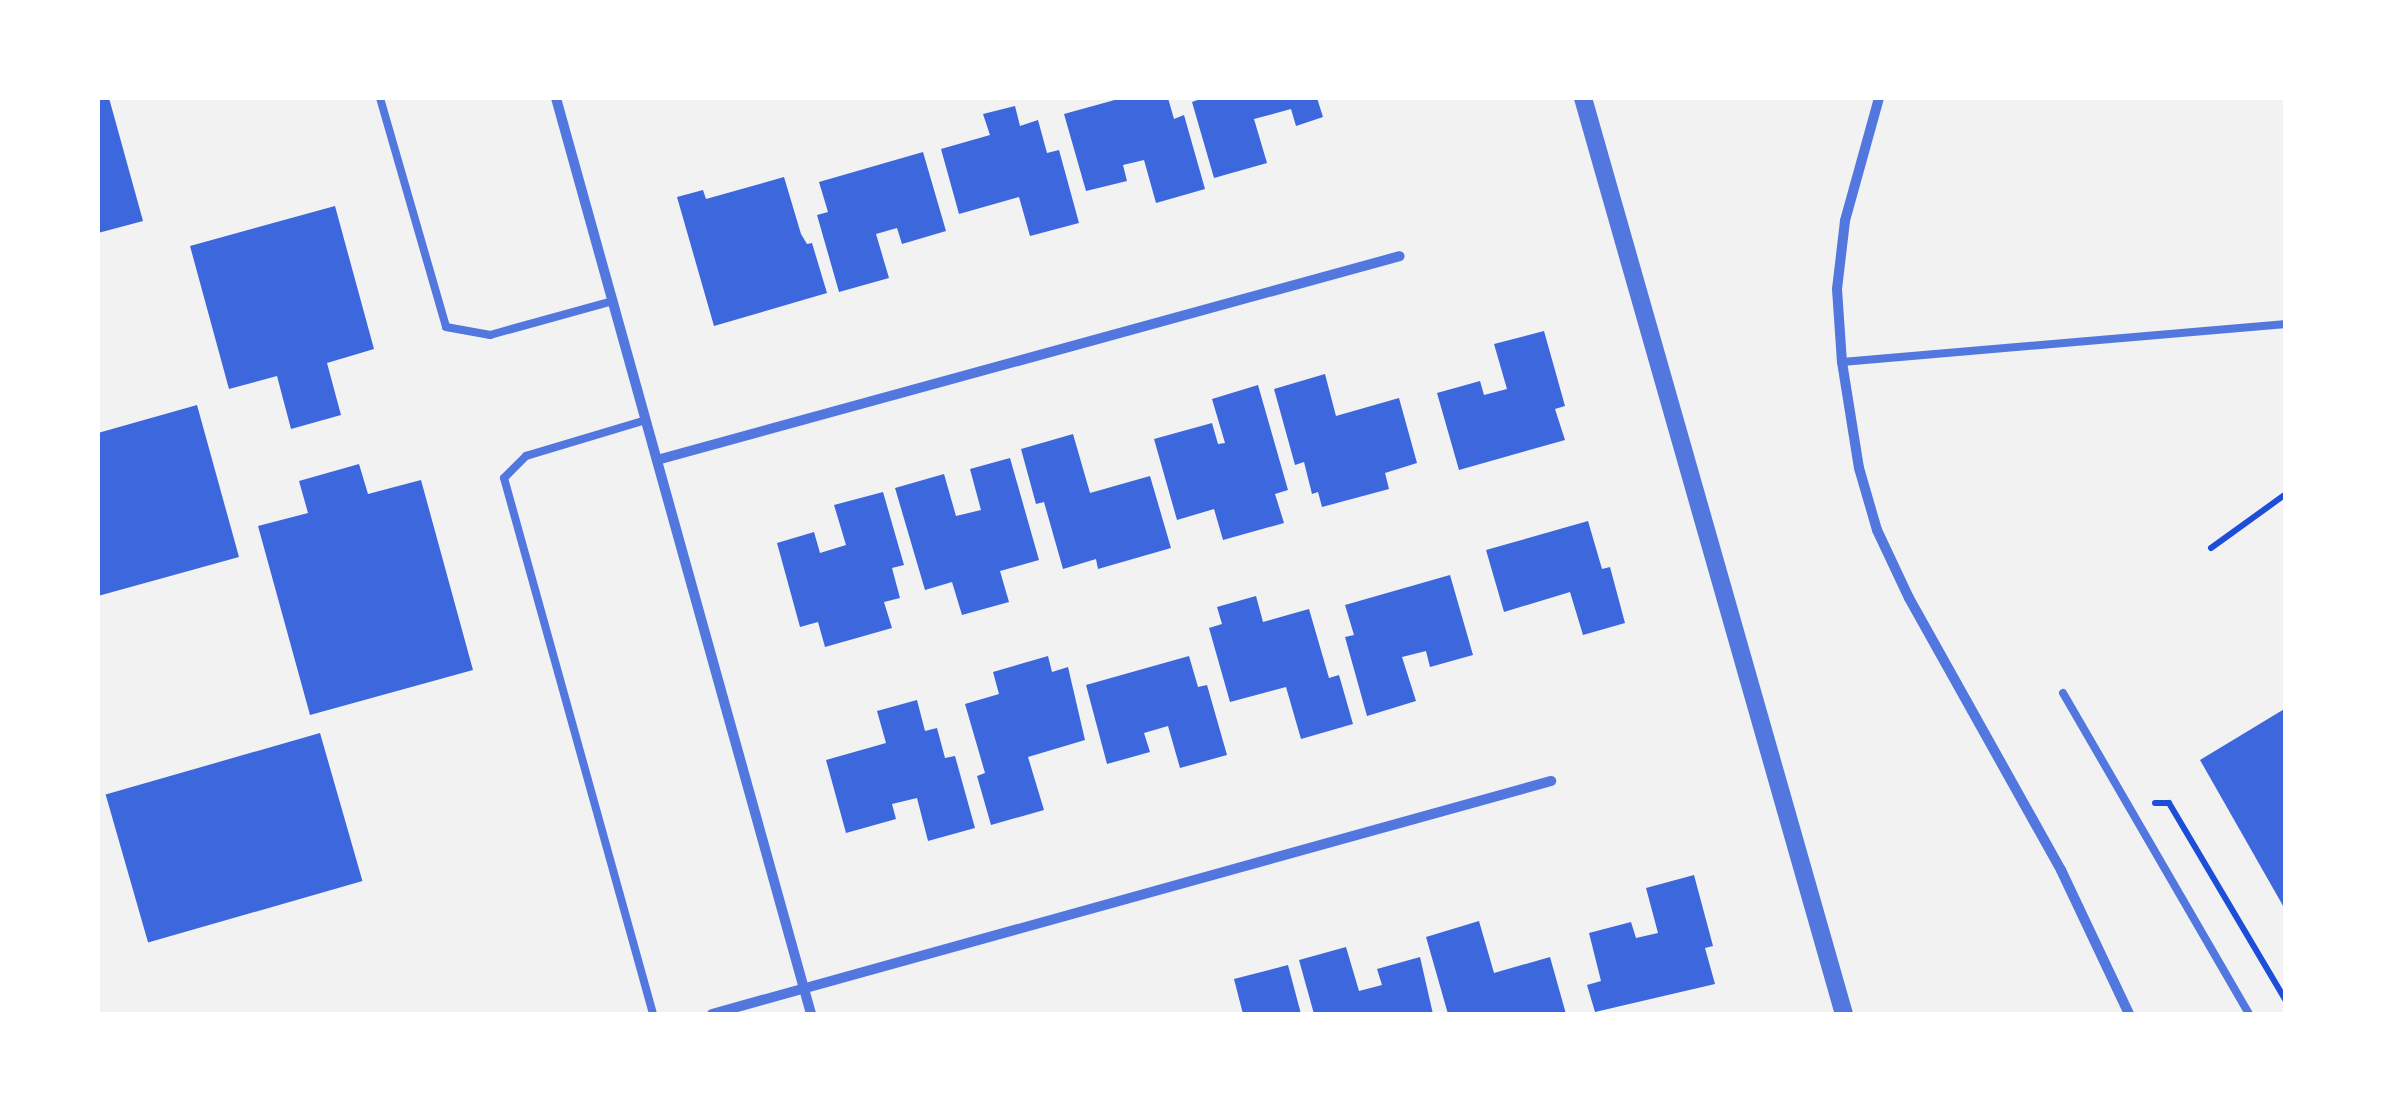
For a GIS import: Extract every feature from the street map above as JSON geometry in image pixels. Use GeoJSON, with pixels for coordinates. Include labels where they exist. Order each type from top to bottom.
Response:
{"type":"FeatureCollection","features":[{"type":"Feature","properties":{"kind":"street"},"geometry":{"type":"LineString","coordinates":[[556,98],[811,1014]]}},
{"type":"Feature","properties":{"kind":"street"},"geometry":{"type":"LineString","coordinates":[[1583,98],[1844,1014]]}},
{"type":"Feature","properties":{"kind":"street"},"geometry":{"type":"LineString","coordinates":[[1879,98],[1845,221],[1838,289],[1842,362],[1858,468],[1877,530],[1909,598],[2061,870],[2129,1014]]}},
{"type":"Feature","properties":{"kind":"street"},"geometry":{"type":"LineString","coordinates":[[657,460],[1400,256]]}},
{"type":"Feature","properties":{"kind":"street"},"geometry":{"type":"LineString","coordinates":[[712,1014],[1550,781]]}},
{"type":"Feature","properties":{"kind":"lane"},"geometry":{"type":"LineString","coordinates":[[380,98],[446,327],[490,335],[612,301]]}},
{"type":"Feature","properties":{"kind":"lane"},"geometry":{"type":"LineString","coordinates":[[1842,362],[2286,324]]}},
{"type":"Feature","properties":{"kind":"lane"},"geometry":{"type":"LineString","coordinates":[[646,420],[526,456],[504,478],[653,1014]]}},
{"type":"Feature","properties":{"kind":"lane"},"geometry":{"type":"LineString","coordinates":[[2063,693],[2124,804],[2250,1014]]}},
{"type":"Feature","properties":{"kind":"path"},"geometry":{"type":"LineString","coordinates":[[2211,548],[2286,494]]}},
{"type":"Feature","properties":{"kind":"path"},"geometry":{"type":"LineString","coordinates":[[2124,804],[2170,803],[2286,1001]]}},
{"type":"Feature","properties":{"kind":"building"},"geometry":{"type":"Polygon","coordinates":[[[98,98],[109,98],[143,221],[98,233],[98,98]]]}},
{"type":"Feature","properties":{"kind":"building"},"geometry":{"type":"Polygon","coordinates":[[[1122,98],[1168,98],[1174,119],[1184,115],[1205,189],[1156,203],[1144,160],[1123,165],[1127,181],[1086,191],[1064,114],[1122,98]]]}},
{"type":"Feature","properties":{"kind":"building"},"geometry":{"type":"Polygon","coordinates":[[[1203,98],[1317,98],[1323,117],[1296,126],[1291,109],[1254,119],[1267,163],[1214,178],[1192,102],[1203,98]]]}},
{"type":"Feature","properties":{"kind":"building"},"geometry":{"type":"Polygon","coordinates":[[[1015,106],[1020,126],[1038,120],[1047,153],[1059,150],[1079,223],[1030,236],[1019,197],[959,214],[941,149],[990,135],[983,114],[1015,106]]]}},
{"type":"Feature","properties":{"kind":"building"},"geometry":{"type":"Polygon","coordinates":[[[923,152],[946,231],[902,244],[897,228],[876,234],[889,278],[839,292],[817,215],[828,212],[819,182],[923,152]]]}},
{"type":"Feature","properties":{"kind":"building"},"geometry":{"type":"Polygon","coordinates":[[[784,177],[801,234],[807,244],[812,243],[827,293],[714,326],[677,197],[703,190],[706,199],[784,177]]]}},
{"type":"Feature","properties":{"kind":"building"},"geometry":{"type":"Polygon","coordinates":[[[335,206],[374,349],[327,363],[341,415],[291,429],[277,376],[229,389],[190,246],[335,206]]]}},
{"type":"Feature","properties":{"kind":"building"},"geometry":{"type":"Polygon","coordinates":[[[1544,331],[1565,406],[1555,409],[1565,440],[1459,470],[1437,393],[1480,381],[1484,395],[1507,389],[1494,344],[1544,331]]]}},
{"type":"Feature","properties":{"kind":"building"},"geometry":{"type":"Polygon","coordinates":[[[1325,374],[1336,416],[1399,398],[1417,463],[1385,473],[1389,489],[1322,507],[1318,492],[1312,494],[1304,462],[1295,465],[1274,389],[1325,374]]]}},
{"type":"Feature","properties":{"kind":"building"},"geometry":{"type":"Polygon","coordinates":[[[1258,385],[1288,490],[1275,494],[1284,523],[1223,540],[1214,509],[1177,520],[1154,439],[1212,423],[1218,444],[1225,443],[1212,399],[1258,385]]]}},
{"type":"Feature","properties":{"kind":"building"},"geometry":{"type":"Polygon","coordinates":[[[197,405],[239,557],[98,596],[98,433],[197,405]]]}},
{"type":"Feature","properties":{"kind":"building"},"geometry":{"type":"Polygon","coordinates":[[[1073,434],[1090,493],[1150,476],[1171,548],[1098,569],[1096,559],[1063,569],[1044,502],[1036,504],[1021,449],[1073,434]]]}},
{"type":"Feature","properties":{"kind":"building"},"geometry":{"type":"Polygon","coordinates":[[[1010,458],[1039,560],[1000,571],[1009,602],[962,615],[952,582],[925,590],[895,488],[944,474],[956,516],[981,510],[970,469],[1010,458]]]}},
{"type":"Feature","properties":{"kind":"building"},"geometry":{"type":"Polygon","coordinates":[[[359,464],[368,494],[421,480],[473,670],[310,715],[258,526],[308,513],[299,481],[359,464]]]}},
{"type":"Feature","properties":{"kind":"building"},"geometry":{"type":"Polygon","coordinates":[[[883,492],[904,565],[892,568],[900,598],[884,602],[892,628],[825,647],[818,622],[800,627],[777,543],[814,532],[820,553],[846,545],[834,505],[883,492]]]}},
{"type":"Feature","properties":{"kind":"building"},"geometry":{"type":"Polygon","coordinates":[[[1588,521],[1602,569],[1610,567],[1625,623],[1583,635],[1570,592],[1504,612],[1486,550],[1588,521]]]}},
{"type":"Feature","properties":{"kind":"building"},"geometry":{"type":"Polygon","coordinates":[[[1450,575],[1473,655],[1430,667],[1426,651],[1402,657],[1416,701],[1367,716],[1345,637],[1354,635],[1345,605],[1450,575]]]}},
{"type":"Feature","properties":{"kind":"building"},"geometry":{"type":"Polygon","coordinates":[[[1256,596],[1263,622],[1309,609],[1329,678],[1339,675],[1353,724],[1301,739],[1286,687],[1230,702],[1209,628],[1222,624],[1217,607],[1256,596]]]}},
{"type":"Feature","properties":{"kind":"building"},"geometry":{"type":"Polygon","coordinates":[[[1048,656],[1052,672],[1068,667],[1085,740],[1028,757],[1044,810],[991,825],[977,776],[985,773],[965,704],[999,694],[993,672],[1048,656]]]}},
{"type":"Feature","properties":{"kind":"building"},"geometry":{"type":"Polygon","coordinates":[[[1189,656],[1198,687],[1207,685],[1227,755],[1180,768],[1168,726],[1144,733],[1150,752],[1107,764],[1086,685],[1189,656]]]}},
{"type":"Feature","properties":{"kind":"building"},"geometry":{"type":"Polygon","coordinates":[[[917,700],[925,731],[937,728],[945,758],[955,756],[975,828],[928,841],[917,798],[892,804],[896,819],[846,833],[826,760],[886,743],[877,711],[917,700]]]}},
{"type":"Feature","properties":{"kind":"building"},"geometry":{"type":"Polygon","coordinates":[[[2286,708],[2286,911],[2200,760],[2286,708]]]}},
{"type":"Feature","properties":{"kind":"building"},"geometry":{"type":"Polygon","coordinates":[[[320,733],[362,881],[148,943],[106,794],[320,733]]]}},
{"type":"Feature","properties":{"kind":"building"},"geometry":{"type":"Polygon","coordinates":[[[1694,875],[1713,946],[1705,948],[1715,984],[1595,1012],[1587,985],[1601,981],[1589,933],[1631,922],[1636,938],[1658,933],[1646,888],[1694,875]]]}},
{"type":"Feature","properties":{"kind":"building"},"geometry":{"type":"Polygon","coordinates":[[[1479,921],[1494,973],[1550,957],[1566,1014],[1448,1014],[1426,937],[1479,921]]]}},
{"type":"Feature","properties":{"kind":"building"},"geometry":{"type":"Polygon","coordinates":[[[1346,947],[1359,991],[1382,985],[1377,969],[1420,957],[1433,1014],[1314,1014],[1299,960],[1346,947]]]}},
{"type":"Feature","properties":{"kind":"building"},"geometry":{"type":"Polygon","coordinates":[[[1288,965],[1301,1014],[1243,1014],[1234,979],[1288,965]]]}}]}
